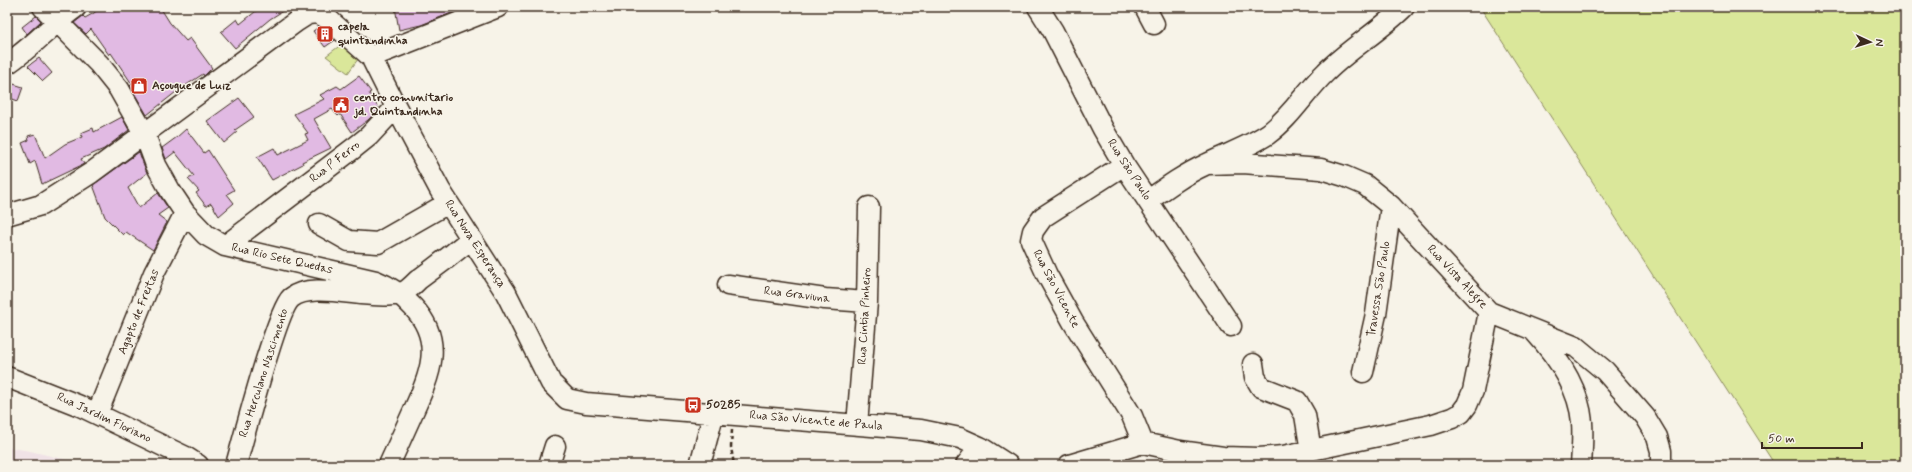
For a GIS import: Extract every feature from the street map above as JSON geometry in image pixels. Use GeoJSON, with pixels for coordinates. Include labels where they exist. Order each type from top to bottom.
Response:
{"type":"FeatureCollection","features":[{"type":"Feature","properties":{"kind":"street"},"geometry":{"type":"LineString","coordinates":[[7,64],[26,50],[50,14],[76,7]]}},
{"type":"Feature","properties":{"kind":"street"},"geometry":{"type":"LineString","coordinates":[[371,57],[498,7]]}},
{"type":"Feature","properties":{"kind":"street","name":"Rua São Paulo"},"geometry":{"type":"LineString","coordinates":[[1038,7],[1054,31],[1103,129],[1124,165],[1149,200],[1231,326]]}},
{"type":"Feature","properties":{"kind":"street"},"geometry":{"type":"LineString","coordinates":[[1145,7],[1154,24]]}},
{"type":"Feature","properties":{"kind":"street"},"geometry":{"type":"LineString","coordinates":[[1149,200],[1183,176],[1253,143],[1281,124],[1312,85],[1404,7]]}},
{"type":"Feature","properties":{"kind":"street"},"geometry":{"type":"LineString","coordinates":[[7,215],[41,205],[91,173],[145,135],[284,29],[308,14],[320,10],[371,57],[396,107]]}},
{"type":"Feature","properties":{"kind":"street","name":"Rua Rio Sete Quedas"},"geometry":{"type":"LineString","coordinates":[[50,14],[98,64],[119,89],[145,135],[156,165],[171,192],[185,213],[206,235],[225,246],[376,281],[401,294],[425,322],[430,335],[432,353],[429,377],[389,465]]}},
{"type":"Feature","properties":{"kind":"street","name":"Rua Nova Esperança"},"geometry":{"type":"LineString","coordinates":[[396,107],[448,202],[506,293],[551,382]]}},
{"type":"Feature","properties":{"kind":"street","name":"Rua P Ferro"},"geometry":{"type":"LineString","coordinates":[[225,246],[359,144],[379,126],[396,107]]}},
{"type":"Feature","properties":{"kind":"street","name":"Rua Vista Alegre"},"geometry":{"type":"LineString","coordinates":[[1207,164],[1243,163],[1321,169],[1344,176],[1365,185],[1391,206],[1489,312],[1576,347],[1605,371],[1645,417],[1657,437],[1661,451],[1661,465]]}},
{"type":"Feature","properties":{"kind":"street","name":"Rua São Vicente"},"geometry":{"type":"LineString","coordinates":[[1124,165],[1043,217],[1033,231],[1031,240],[1047,275],[1073,322],[1132,416],[1143,443]]}},
{"type":"Feature","properties":{"kind":"street"},"geometry":{"type":"LineString","coordinates":[[319,224],[349,241],[378,243],[448,202]]}},
{"type":"Feature","properties":{"kind":"street","name":"Travessa São Paulo"},"geometry":{"type":"LineString","coordinates":[[1363,372],[1376,314],[1391,206]]}},
{"type":"Feature","properties":{"kind":"street","name":"Rua Cintia Pinheiro"},"geometry":{"type":"LineString","coordinates":[[857,425],[867,302],[868,207]]}},
{"type":"Feature","properties":{"kind":"street","name":"Agapto de Freitas"},"geometry":{"type":"LineString","coordinates":[[97,414],[154,273],[185,213]]}},
{"type":"Feature","properties":{"kind":"street"},"geometry":{"type":"LineString","coordinates":[[401,294],[471,240]]}},
{"type":"Feature","properties":{"kind":"street","name":"Rua Graviuna"},"geometry":{"type":"LineString","coordinates":[[728,285],[819,298],[867,302]]}},
{"type":"Feature","properties":{"kind":"street","name":"Rua Herculano Nascimento"},"geometry":{"type":"LineString","coordinates":[[236,465],[277,328],[290,298],[301,293],[317,290],[383,296],[401,294]]}},
{"type":"Feature","properties":{"kind":"street"},"geometry":{"type":"LineString","coordinates":[[1069,465],[1104,460],[1143,443],[1180,451],[1223,457],[1259,458],[1284,461],[1311,450],[1431,425],[1460,413],[1467,405],[1473,391],[1489,312]]}},
{"type":"Feature","properties":{"kind":"street"},"geometry":{"type":"LineString","coordinates":[[1534,331],[1558,360],[1577,400],[1582,421],[1582,465]]}},
{"type":"Feature","properties":{"kind":"street"},"geometry":{"type":"LineString","coordinates":[[1253,364],[1255,377],[1261,387],[1297,401],[1305,415],[1311,450]]}},
{"type":"Feature","properties":{"kind":"street","name":"Rua Jardim Floriano"},"geometry":{"type":"LineString","coordinates":[[7,377],[97,414],[177,453],[198,465]]}},
{"type":"Feature","properties":{"kind":"street","name":"Rua São Vicente de Paula"},"geometry":{"type":"LineString","coordinates":[[551,382],[567,399],[574,401],[723,413],[945,434],[960,438],[980,447],[1008,465]]}},
{"type":"Feature","properties":{"kind":"street"},"geometry":{"type":"LineString","coordinates":[[700,465],[723,413]]}},
{"type":"Feature","properties":{"kind":"street"},"geometry":{"type":"LineString","coordinates":[[549,465],[555,446]]}},
{"type":"Feature","properties":{"kind":"street"},"geometry":{"type":"LineString","coordinates":[[966,465],[980,447]]}},
{"type":"Feature","properties":{"kind":"path"},"geometry":{"type":"LineString","coordinates":[[723,413],[734,465]]}},
{"type":"Feature","properties":{"kind":"shaded area"},"geometry":{"type":"Polygon","coordinates":[[[7,447],[30,451],[88,465],[7,465],[7,447]]]}},
{"type":"Feature","properties":{"kind":"green space"},"geometry":{"type":"Polygon","coordinates":[[[1480,7],[1905,7],[1905,465],[1775,465],[1480,7]]]}},
{"type":"Feature","properties":{"kind":"green space"},"geometry":{"type":"Polygon","coordinates":[[[342,44],[361,55],[348,73],[326,56],[342,44]]]}},
{"type":"Feature","properties":{"kind":"building"},"geometry":{"type":"Polygon","coordinates":[[[101,7],[160,7],[170,23],[186,41],[190,38],[212,68],[204,76],[203,74],[176,92],[147,115],[130,86],[132,84],[111,53],[109,55],[91,29],[86,34],[74,23],[83,16],[85,18],[94,13],[101,7]]]}},
{"type":"Feature","properties":{"kind":"building"},"geometry":{"type":"Polygon","coordinates":[[[261,7],[289,7],[270,19],[235,48],[221,32],[237,19],[240,24],[261,7]]]}},
{"type":"Feature","properties":{"kind":"building"},"geometry":{"type":"Polygon","coordinates":[[[395,7],[458,7],[459,10],[421,25],[399,30],[395,7]]]}},
{"type":"Feature","properties":{"kind":"building"},"geometry":{"type":"Polygon","coordinates":[[[36,16],[41,21],[27,34],[22,27],[36,16]]]}},
{"type":"Feature","properties":{"kind":"building","name":"capela quintandinha"},"geometry":{"type":"Polygon","coordinates":[[[319,27],[335,40],[325,47],[313,31],[319,27]]]}},
{"type":"Feature","properties":{"kind":"building"},"geometry":{"type":"Polygon","coordinates":[[[39,58],[52,73],[43,81],[28,66],[39,58]]]}},
{"type":"Feature","properties":{"kind":"building"},"geometry":{"type":"Polygon","coordinates":[[[359,76],[371,92],[369,93],[379,109],[368,120],[352,132],[340,114],[338,116],[332,109],[314,119],[331,148],[302,162],[303,164],[272,180],[257,157],[274,148],[278,155],[308,140],[305,134],[308,133],[294,114],[324,99],[320,95],[337,86],[341,89],[359,76]]]}},
{"type":"Feature","properties":{"kind":"building"},"geometry":{"type":"Polygon","coordinates":[[[7,82],[23,87],[18,101],[7,97],[7,82]]]}},
{"type":"Feature","properties":{"kind":"building"},"geometry":{"type":"Polygon","coordinates":[[[239,98],[254,117],[235,130],[237,132],[224,143],[207,121],[239,98]]]}},
{"type":"Feature","properties":{"kind":"building"},"geometry":{"type":"Polygon","coordinates":[[[122,117],[129,130],[104,149],[81,159],[84,164],[42,184],[35,161],[30,164],[22,143],[29,140],[28,136],[35,134],[45,158],[65,144],[82,137],[81,133],[93,128],[94,132],[122,117]]]}},
{"type":"Feature","properties":{"kind":"building"},"geometry":{"type":"Polygon","coordinates":[[[186,129],[204,153],[208,150],[234,190],[227,194],[234,203],[219,216],[211,203],[206,206],[196,193],[199,191],[188,179],[194,176],[175,152],[166,159],[162,148],[186,129]]]}},
{"type":"Feature","properties":{"kind":"building"},"geometry":{"type":"Polygon","coordinates":[[[139,152],[147,173],[128,188],[139,208],[158,193],[168,208],[158,215],[167,222],[153,250],[126,232],[123,235],[105,217],[93,185],[139,152]]]}},
{"type":"Feature","properties":{"kind":"place","name":"capela quintandinha"},"geometry":{"type":"Point","coordinates":[325,34]}},
{"type":"Feature","properties":{"kind":"place","name":"Açougue de Luiz"},"geometry":{"type":"Point","coordinates":[139,86]}},
{"type":"Feature","properties":{"kind":"place","name":"centro comunitario jd. Quintandinha"},"geometry":{"type":"Point","coordinates":[341,105]}},
{"type":"Feature","properties":{"kind":"place","name":"50285"},"geometry":{"type":"Point","coordinates":[693,405]}}]}
